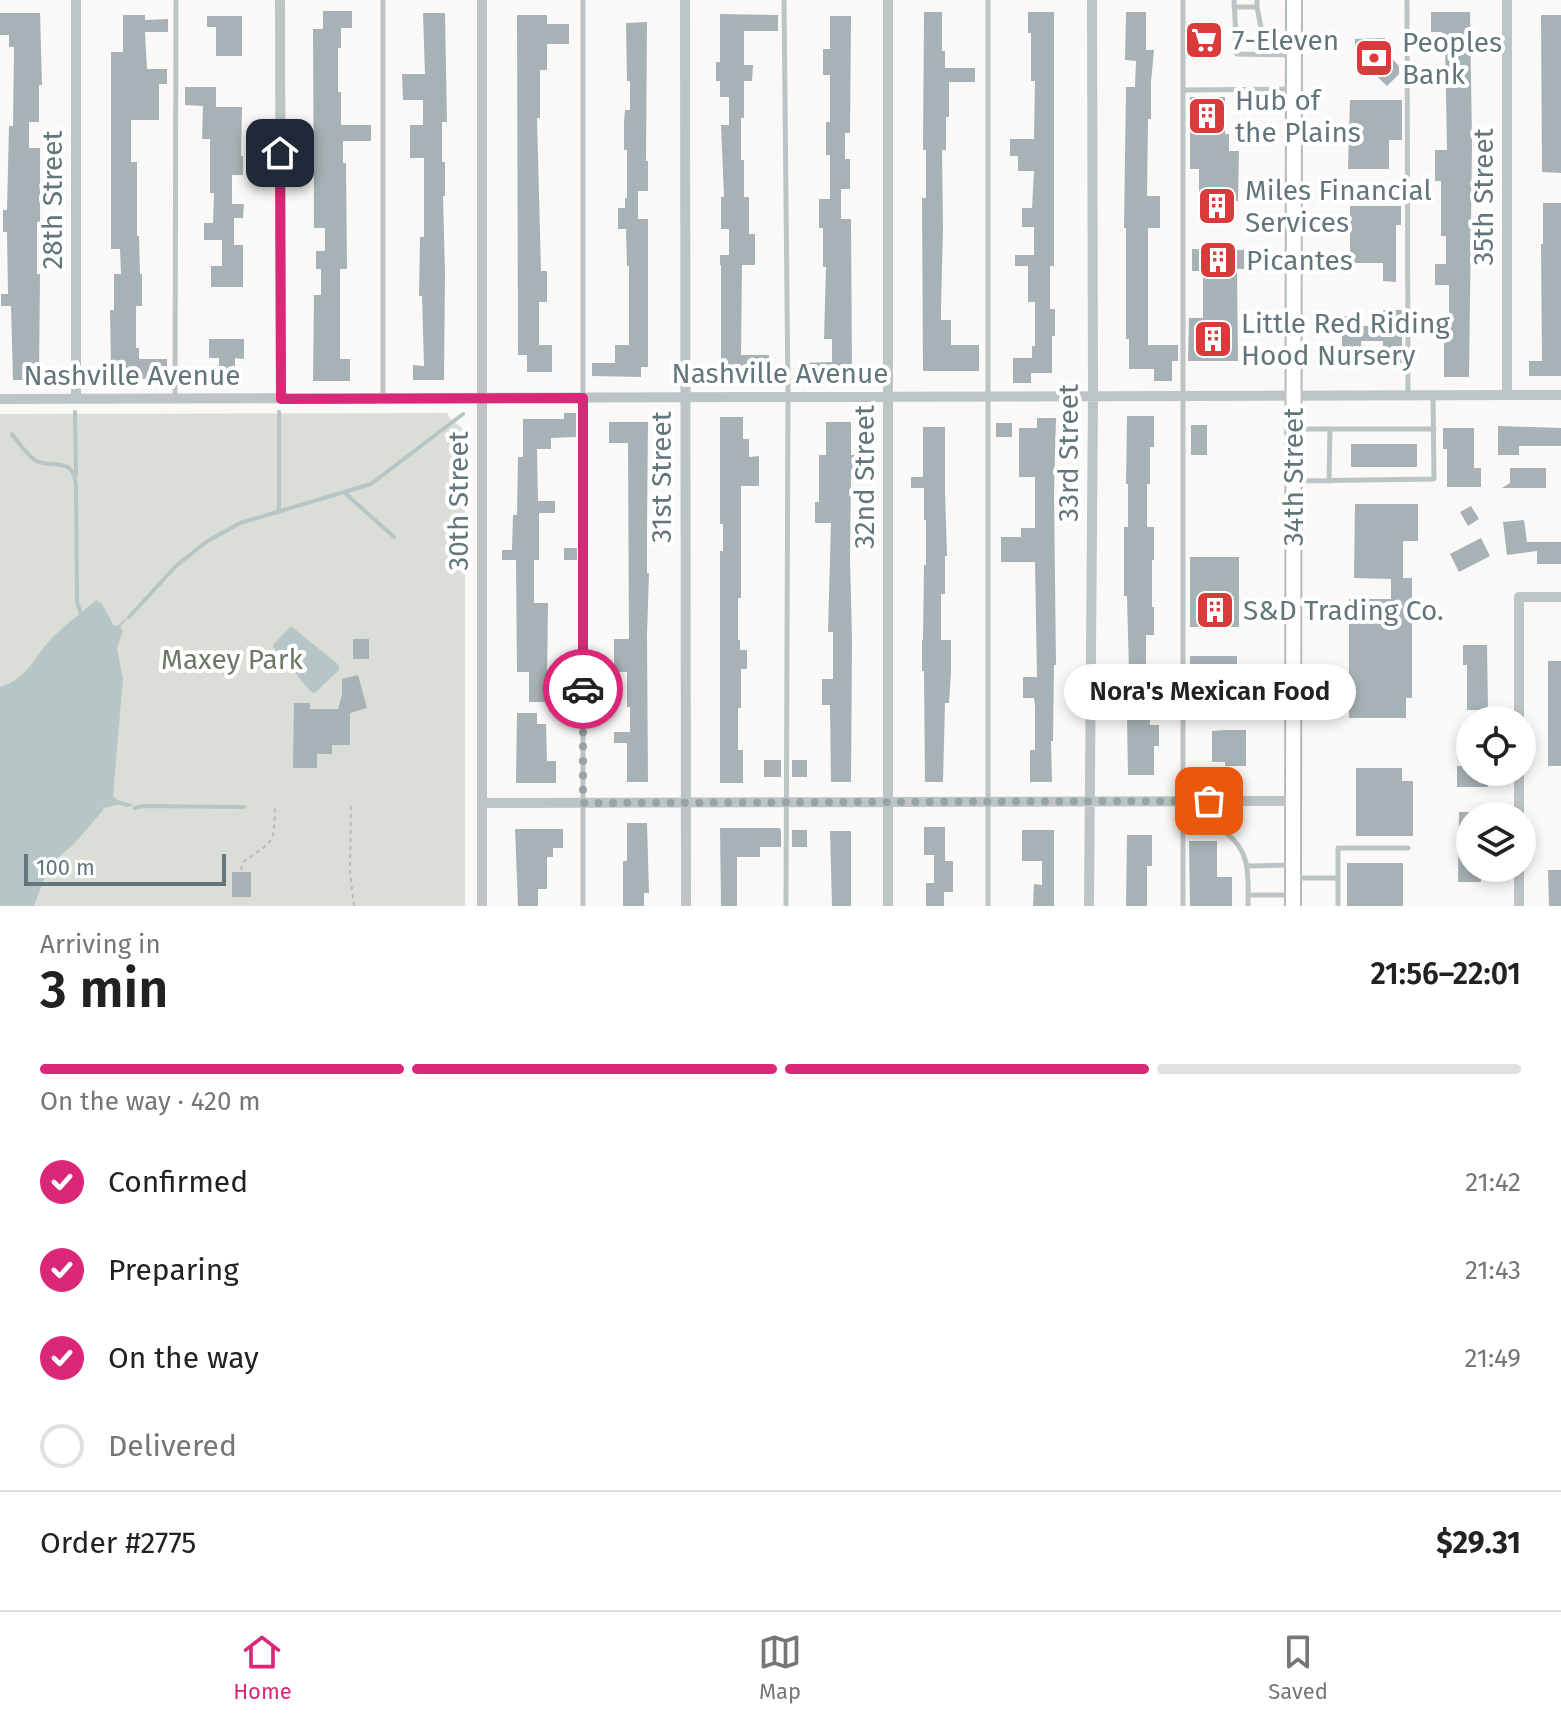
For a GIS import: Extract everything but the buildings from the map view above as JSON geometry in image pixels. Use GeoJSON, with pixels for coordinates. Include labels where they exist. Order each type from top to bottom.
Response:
{"type":"FeatureCollection","features":[{"type":"Feature","properties":{"kind":"main road","name":"34th Street"},"geometry":{"type":"LineString","coordinates":[[1293,900],[1294,0]]}},
{"type":"Feature","properties":{"kind":"street","name":"28th Street"},"geometry":{"type":"LineString","coordinates":[[76,0],[76,399]]}},
{"type":"Feature","properties":{"kind":"street"},"geometry":{"type":"LineString","coordinates":[[280,0],[281,399]]}},
{"type":"Feature","properties":{"kind":"street","name":"30th Street"},"geometry":{"type":"LineString","coordinates":[[482,0],[482,906]]}},
{"type":"Feature","properties":{"kind":"street","name":"31st Street"},"geometry":{"type":"LineString","coordinates":[[685,0],[686,906]]}},
{"type":"Feature","properties":{"kind":"street","name":"32nd Street"},"geometry":{"type":"LineString","coordinates":[[888,0],[888,906]]}},
{"type":"Feature","properties":{"kind":"street","name":"33rd Street"},"geometry":{"type":"LineString","coordinates":[[1089,906],[1092,0]]}},
{"type":"Feature","properties":{"kind":"street","name":"35th Street"},"geometry":{"type":"LineString","coordinates":[[1507,0],[1507,395]]}},
{"type":"Feature","properties":{"kind":"street","name":"Nashville Avenue"},"geometry":{"type":"LineString","coordinates":[[0,399],[1561,395]]}},
{"type":"Feature","properties":{"kind":"street"},"geometry":{"type":"LineString","coordinates":[[1519,706],[1519,597],[1561,597]]}},
{"type":"Feature","properties":{"kind":"street"},"geometry":{"type":"LineString","coordinates":[[482,803],[1294,801]]}},
{"type":"Feature","properties":{"kind":"street"},"geometry":{"type":"LineString","coordinates":[[1519,882],[1519,906]]}},
{"type":"Feature","properties":{"kind":"lane"},"geometry":{"type":"LineString","coordinates":[[175,399],[176,0]]}},
{"type":"Feature","properties":{"kind":"lane"},"geometry":{"type":"LineString","coordinates":[[383,0],[383,398]]}},
{"type":"Feature","properties":{"kind":"lane"},"geometry":{"type":"LineString","coordinates":[[583,0],[583,906]]}},
{"type":"Feature","properties":{"kind":"lane"},"geometry":{"type":"LineString","coordinates":[[784,0],[788,397],[786,906]]}},
{"type":"Feature","properties":{"kind":"lane"},"geometry":{"type":"LineString","coordinates":[[988,0],[988,906]]}},
{"type":"Feature","properties":{"kind":"lane"},"geometry":{"type":"LineString","coordinates":[[1183,0],[1183,906]]}},
{"type":"Feature","properties":{"kind":"lane"},"geometry":{"type":"LineString","coordinates":[[1407,0],[1408,395]]}},
{"type":"Feature","properties":{"kind":"lane"},"geometry":{"type":"LineString","coordinates":[[1259,54],[1261,28],[1257,3],[1234,4],[1237,54],[1294,55]]}},
{"type":"Feature","properties":{"kind":"lane"},"geometry":{"type":"LineString","coordinates":[[1183,90],[1293,89]]}},
{"type":"Feature","properties":{"kind":"lane"},"geometry":{"type":"LineString","coordinates":[[1293,481],[1434,479],[1433,395]]}},
{"type":"Feature","properties":{"kind":"lane"},"geometry":{"type":"LineString","coordinates":[[1293,429],[1434,429]]}},
{"type":"Feature","properties":{"kind":"lane"},"geometry":{"type":"LineString","coordinates":[[1329,481],[1330,430]]}},
{"type":"Feature","properties":{"kind":"lane"},"geometry":{"type":"LineString","coordinates":[[1209,801],[1209,824],[1225,832],[1241,846],[1248,866],[1248,906]]}},
{"type":"Feature","properties":{"kind":"lane"},"geometry":{"type":"LineString","coordinates":[[1338,906],[1338,848],[1408,848]]}},
{"type":"Feature","properties":{"kind":"lane"},"geometry":{"type":"LineString","coordinates":[[1248,866],[1338,878]]}},
{"type":"Feature","properties":{"kind":"lane"},"geometry":{"type":"LineString","coordinates":[[1248,895],[1293,900]]}},
{"type":"Feature","properties":{"kind":"path"},"geometry":{"type":"LineString","coordinates":[[241,870],[243,862],[273,838],[275,806]]}},
{"type":"Feature","properties":{"kind":"path"},"geometry":{"type":"LineString","coordinates":[[351,806],[350,872],[354,906]]}},
{"type":"Feature","properties":{"kind":"green space","name":"Maxey Park"},"geometry":{"type":"Polygon","coordinates":[[[447,413],[465,431],[465,906],[0,906],[0,414],[447,413]]]}},
{"type":"Feature","properties":{"kind":"shaded area"},"geometry":{"type":"Polygon","coordinates":[[[96,600],[102,604],[114,626],[129,615],[120,628],[123,630],[117,648],[123,679],[113,796],[133,806],[101,808],[104,809],[74,844],[50,864],[34,906],[0,906],[0,687],[24,672],[53,637],[96,600]]]}},
{"type":"Feature","properties":{"kind":"shaded area"},"geometry":{"type":"Polygon","coordinates":[[[290,627],[339,665],[339,670],[315,693],[273,647],[290,627]]]}},
{"type":"Feature","properties":{"kind":"waterway"},"geometry":{"type":"LineString","coordinates":[[75,412],[76,475]]}},
{"type":"Feature","properties":{"kind":"waterway"},"geometry":{"type":"LineString","coordinates":[[277,513],[279,412]]}},
{"type":"Feature","properties":{"kind":"waterway"},"geometry":{"type":"LineString","coordinates":[[129,617],[176,566],[206,542],[240,523],[371,484],[463,414]]}},
{"type":"Feature","properties":{"kind":"waterway"},"geometry":{"type":"LineString","coordinates":[[12,434],[35,460],[67,467],[74,476],[77,602],[81,614]]}},
{"type":"Feature","properties":{"kind":"waterway"},"geometry":{"type":"LineString","coordinates":[[346,494],[394,537]]}},
{"type":"Feature","properties":{"kind":"waterway"},"geometry":{"type":"LineString","coordinates":[[135,808],[244,807]]}},
{"type":"Feature","properties":{"kind":"way so far"},"geometry":{"type":"LineString","coordinates":[[583,689],[583,803],[1209,801]]}},
{"type":"Feature","properties":{"kind":"place","name":"7-Eleven"},"geometry":{"type":"Point","coordinates":[1204,40]}},
{"type":"Feature","properties":{"kind":"place","name":"Peoples Bank"},"geometry":{"type":"Point","coordinates":[1374,58]}},
{"type":"Feature","properties":{"kind":"place","name":"Hub of the Plains"},"geometry":{"type":"Point","coordinates":[1207,116]}},
{"type":"Feature","properties":{"kind":"place","name":"Miles Financial Services"},"geometry":{"type":"Point","coordinates":[1217,206]}},
{"type":"Feature","properties":{"kind":"place","name":"Picantes"},"geometry":{"type":"Point","coordinates":[1218,260]}},
{"type":"Feature","properties":{"kind":"place","name":"Little Red Riding Hood Nursery"},"geometry":{"type":"Point","coordinates":[1213,339]}},
{"type":"Feature","properties":{"kind":"place","name":"S&D Trading Co."},"geometry":{"type":"Point","coordinates":[1215,610]}},
{"type":"Feature","properties":{"kind":"place","name":"Nora's Mexican Food"},"geometry":{"type":"Point","coordinates":[1209,801]}},
{"type":"Feature","properties":{"kind":"route"},"geometry":{"type":"LineString","coordinates":[[280,153],[281,399],[583,398],[583,689]]}}]}
